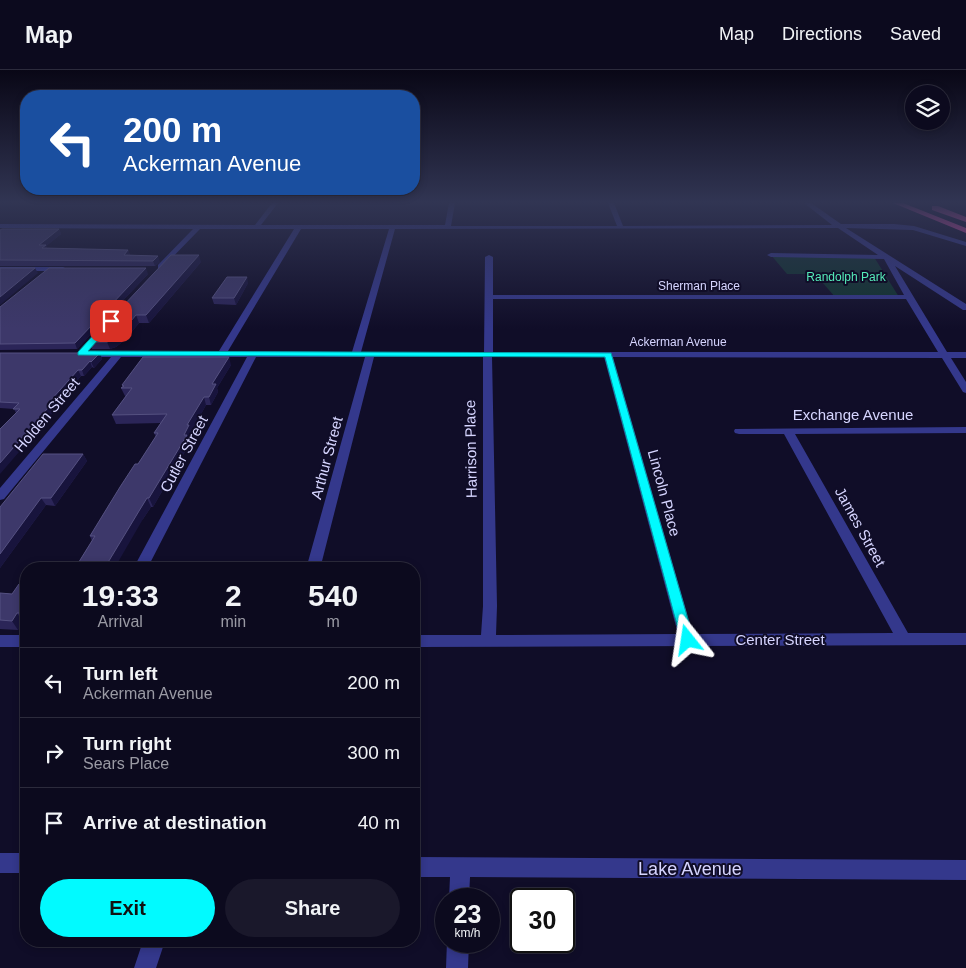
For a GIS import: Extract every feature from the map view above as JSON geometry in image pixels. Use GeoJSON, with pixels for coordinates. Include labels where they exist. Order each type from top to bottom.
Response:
{"type":"FeatureCollection","features":[{"type":"Feature","properties":{"kind":"street"},"geometry":{"type":"LineString","coordinates":[[150,273],[158,270],[181,245]]}},
{"type":"Feature","properties":{"kind":"street"},"geometry":{"type":"LineString","coordinates":[[222,354],[288,245]]}},
{"type":"Feature","properties":{"kind":"street"},"geometry":{"type":"LineString","coordinates":[[356,354],[388,245]]}},
{"type":"Feature","properties":{"kind":"street"},"geometry":{"type":"LineString","coordinates":[[868,245],[966,308]]}},
{"type":"Feature","properties":{"kind":"street"},"geometry":{"type":"LineString","coordinates":[[771,255],[887,257]]}},
{"type":"Feature","properties":{"kind":"street","name":"Harrison Place"},"geometry":{"type":"LineString","coordinates":[[488,640],[490,606],[489,257]]}},
{"type":"Feature","properties":{"kind":"street"},"geometry":{"type":"LineString","coordinates":[[887,257],[909,297],[966,390]]}},
{"type":"Feature","properties":{"kind":"street"},"geometry":{"type":"LineString","coordinates":[[0,269],[70,269]]}},
{"type":"Feature","properties":{"kind":"street"},"geometry":{"type":"LineString","coordinates":[[38,280],[50,269]]}},
{"type":"Feature","properties":{"kind":"street","name":"Sherman Place"},"geometry":{"type":"LineString","coordinates":[[489,297],[909,297]]}},
{"type":"Feature","properties":{"kind":"street","name":"Ackerman Avenue"},"geometry":{"type":"LineString","coordinates":[[80,351],[118,354],[966,355]]}},
{"type":"Feature","properties":{"kind":"street","name":"Holden Street"},"geometry":{"type":"LineString","coordinates":[[0,496],[118,354]]}},
{"type":"Feature","properties":{"kind":"street","name":"Cutler Street"},"geometry":{"type":"LineString","coordinates":[[144,562],[253,354]]}},
{"type":"Feature","properties":{"kind":"street","name":"Arthur Street"},"geometry":{"type":"LineString","coordinates":[[315,562],[370,354]]}},
{"type":"Feature","properties":{"kind":"street","name":"Lincoln Place"},"geometry":{"type":"LineString","coordinates":[[608,354],[688,640]]}},
{"type":"Feature","properties":{"kind":"street","name":"Exchange Avenue"},"geometry":{"type":"LineString","coordinates":[[739,430],[966,430]]}},
{"type":"Feature","properties":{"kind":"street","name":"James Street"},"geometry":{"type":"LineString","coordinates":[[788,430],[904,639]]}},
{"type":"Feature","properties":{"kind":"street","name":"Center Street"},"geometry":{"type":"LineString","coordinates":[[420,640],[966,639]]}},
{"type":"Feature","properties":{"kind":"street"},"geometry":{"type":"LineString","coordinates":[[2,645],[20,642]]}},
{"type":"Feature","properties":{"kind":"street"},"geometry":{"type":"LineString","coordinates":[[0,862],[20,863]]}},
{"type":"Feature","properties":{"kind":"street","name":"Lake Avenue"},"geometry":{"type":"LineString","coordinates":[[420,868],[966,870]]}},
{"type":"Feature","properties":{"kind":"street"},"geometry":{"type":"LineString","coordinates":[[459,888],[460,868]]}},
{"type":"Feature","properties":{"kind":"street"},"geometry":{"type":"LineString","coordinates":[[145,968],[152,947]]}},
{"type":"Feature","properties":{"kind":"street"},"geometry":{"type":"LineString","coordinates":[[457,968],[458,953]]}},
{"type":"Feature","properties":{"kind":"green space","name":"Randolph Park"},"geometry":{"type":"Polygon","coordinates":[[[771,255],[874,257],[899,297],[836,298],[815,274],[787,274],[771,255]]]}},
{"type":"Feature","properties":{"kind":"building"},"geometry":{"type":"Polygon","coordinates":[[[0,245],[46,245],[42,248],[128,250],[124,255],[158,256],[153,261],[0,260],[0,245]]]}},
{"type":"Feature","properties":{"kind":"building"},"geometry":{"type":"Polygon","coordinates":[[[171,255],[199,255],[146,315],[136,315],[113,340],[89,342],[171,255]]]}},
{"type":"Feature","properties":{"kind":"building"},"geometry":{"type":"Polygon","coordinates":[[[0,268],[35,268],[0,297],[0,268]]]}},
{"type":"Feature","properties":{"kind":"building"},"geometry":{"type":"Polygon","coordinates":[[[49,268],[146,268],[75,343],[0,344],[0,307],[49,268]]]}},
{"type":"Feature","properties":{"kind":"building"},"geometry":{"type":"Polygon","coordinates":[[[227,277],[247,277],[234,298],[212,298],[227,277]]]}},
{"type":"Feature","properties":{"kind":"building"},"geometry":{"type":"Polygon","coordinates":[[[0,353],[100,353],[82,370],[78,370],[50,401],[54,401],[0,463],[0,429],[20,409],[13,409],[19,403],[0,402],[0,353]]]}},
{"type":"Feature","properties":{"kind":"building"},"geometry":{"type":"Polygon","coordinates":[[[143,357],[229,357],[212,384],[216,384],[209,397],[204,397],[187,425],[189,425],[184,435],[187,435],[108,562],[79,562],[95,536],[90,536],[135,464],[138,464],[158,433],[154,433],[167,414],[112,415],[132,388],[121,388],[124,386],[122,385],[143,357]]]}},
{"type":"Feature","properties":{"kind":"building"},"geometry":{"type":"Polygon","coordinates":[[[43,454],[83,454],[51,498],[41,498],[0,554],[0,507],[43,454]]]}},
{"type":"Feature","properties":{"kind":"building"},"geometry":{"type":"Polygon","coordinates":[[[20,584],[20,613],[17,613],[12,621],[0,620],[0,593],[12,594],[20,584]]]}},
{"type":"Feature","properties":{"kind":"route"},"geometry":{"type":"LineString","coordinates":[[111,321],[81,354],[608,354],[688,640]]}}]}
